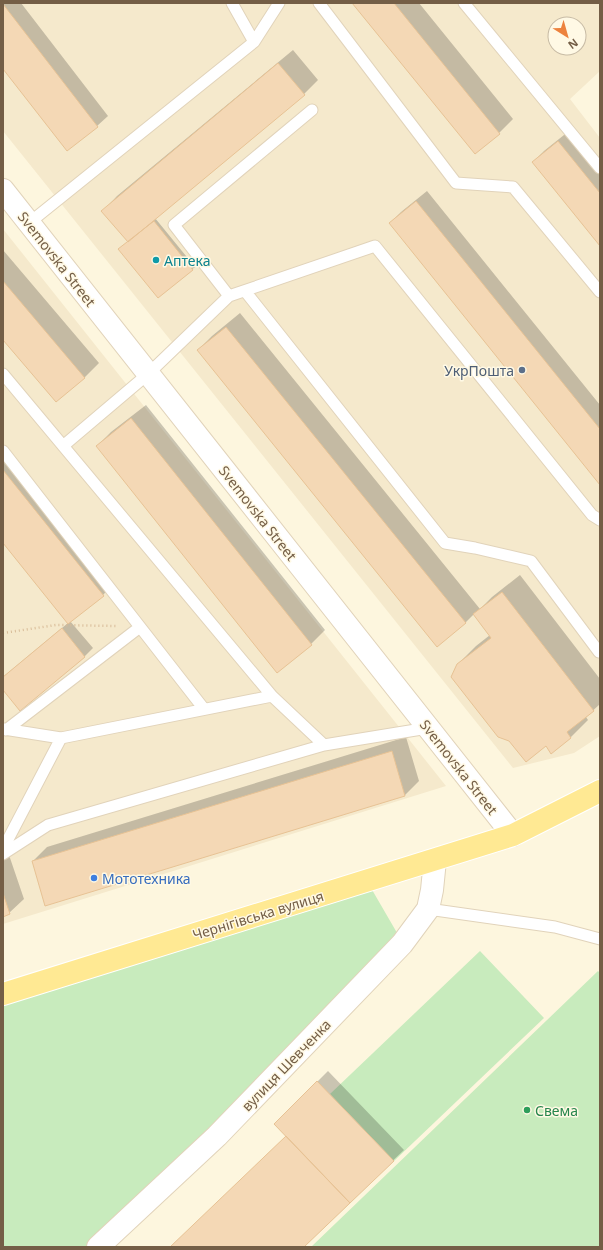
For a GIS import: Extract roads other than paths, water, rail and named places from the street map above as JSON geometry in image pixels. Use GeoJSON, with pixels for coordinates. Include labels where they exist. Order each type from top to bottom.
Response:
{"type":"FeatureCollection","features":[{"type":"Feature","properties":{"kind":"main road"},"geometry":{"type":"LineString","coordinates":[[512,835],[600,791]]}},
{"type":"Feature","properties":{"kind":"main road","name":"Чернігівська вулиця"},"geometry":{"type":"LineString","coordinates":[[3,994],[512,835]]}},
{"type":"Feature","properties":{"kind":"street","name":"Svemovska Street"},"geometry":{"type":"LineString","coordinates":[[3,190],[512,835]]}},
{"type":"Feature","properties":{"kind":"street","name":"вулиця Шевченка"},"geometry":{"type":"LineString","coordinates":[[98,1247],[217,1136],[402,944],[428,909],[432,890],[435,860]]}},
{"type":"Feature","properties":{"kind":"lane"},"geometry":{"type":"LineString","coordinates":[[232,3],[254,42]]}},
{"type":"Feature","properties":{"kind":"lane"},"geometry":{"type":"LineString","coordinates":[[29,223],[254,42],[279,3]]}},
{"type":"Feature","properties":{"kind":"lane"},"geometry":{"type":"LineString","coordinates":[[319,3],[456,183],[513,187],[600,292]]}},
{"type":"Feature","properties":{"kind":"lane"},"geometry":{"type":"LineString","coordinates":[[464,3],[600,168]]}},
{"type":"Feature","properties":{"kind":"lane"},"geometry":{"type":"LineString","coordinates":[[230,296],[174,225],[312,110]]}},
{"type":"Feature","properties":{"kind":"lane"},"geometry":{"type":"LineString","coordinates":[[63,446],[148,374],[230,296],[375,246],[592,515],[600,520]]}},
{"type":"Feature","properties":{"kind":"lane"},"geometry":{"type":"LineString","coordinates":[[245,291],[445,543],[475,548],[531,562],[600,651]]}},
{"type":"Feature","properties":{"kind":"lane"},"geometry":{"type":"LineString","coordinates":[[3,374],[272,696],[324,745]]}},
{"type":"Feature","properties":{"kind":"lane"},"geometry":{"type":"LineString","coordinates":[[3,451],[204,710]]}},
{"type":"Feature","properties":{"kind":"lane"},"geometry":{"type":"LineString","coordinates":[[5,730],[140,627]]}},
{"type":"Feature","properties":{"kind":"lane"},"geometry":{"type":"LineString","coordinates":[[5,730],[61,738],[272,696]]}},
{"type":"Feature","properties":{"kind":"lane"},"geometry":{"type":"LineString","coordinates":[[3,854],[48,825],[324,745],[428,728]]}},
{"type":"Feature","properties":{"kind":"lane"},"geometry":{"type":"LineString","coordinates":[[3,849],[61,738]]}},
{"type":"Feature","properties":{"kind":"lane"},"geometry":{"type":"LineString","coordinates":[[428,909],[555,927],[600,939]]}},
{"type":"Feature","properties":{"kind":"place","name":"Аптека"},"geometry":{"type":"Point","coordinates":[156,260]}},
{"type":"Feature","properties":{"kind":"place","name":"УкрПошта"},"geometry":{"type":"Point","coordinates":[522,370]}},
{"type":"Feature","properties":{"kind":"place","name":"Мототехника"},"geometry":{"type":"Point","coordinates":[94,878]}},
{"type":"Feature","properties":{"kind":"place","name":"Свема"},"geometry":{"type":"Point","coordinates":[527,1110]}}]}
